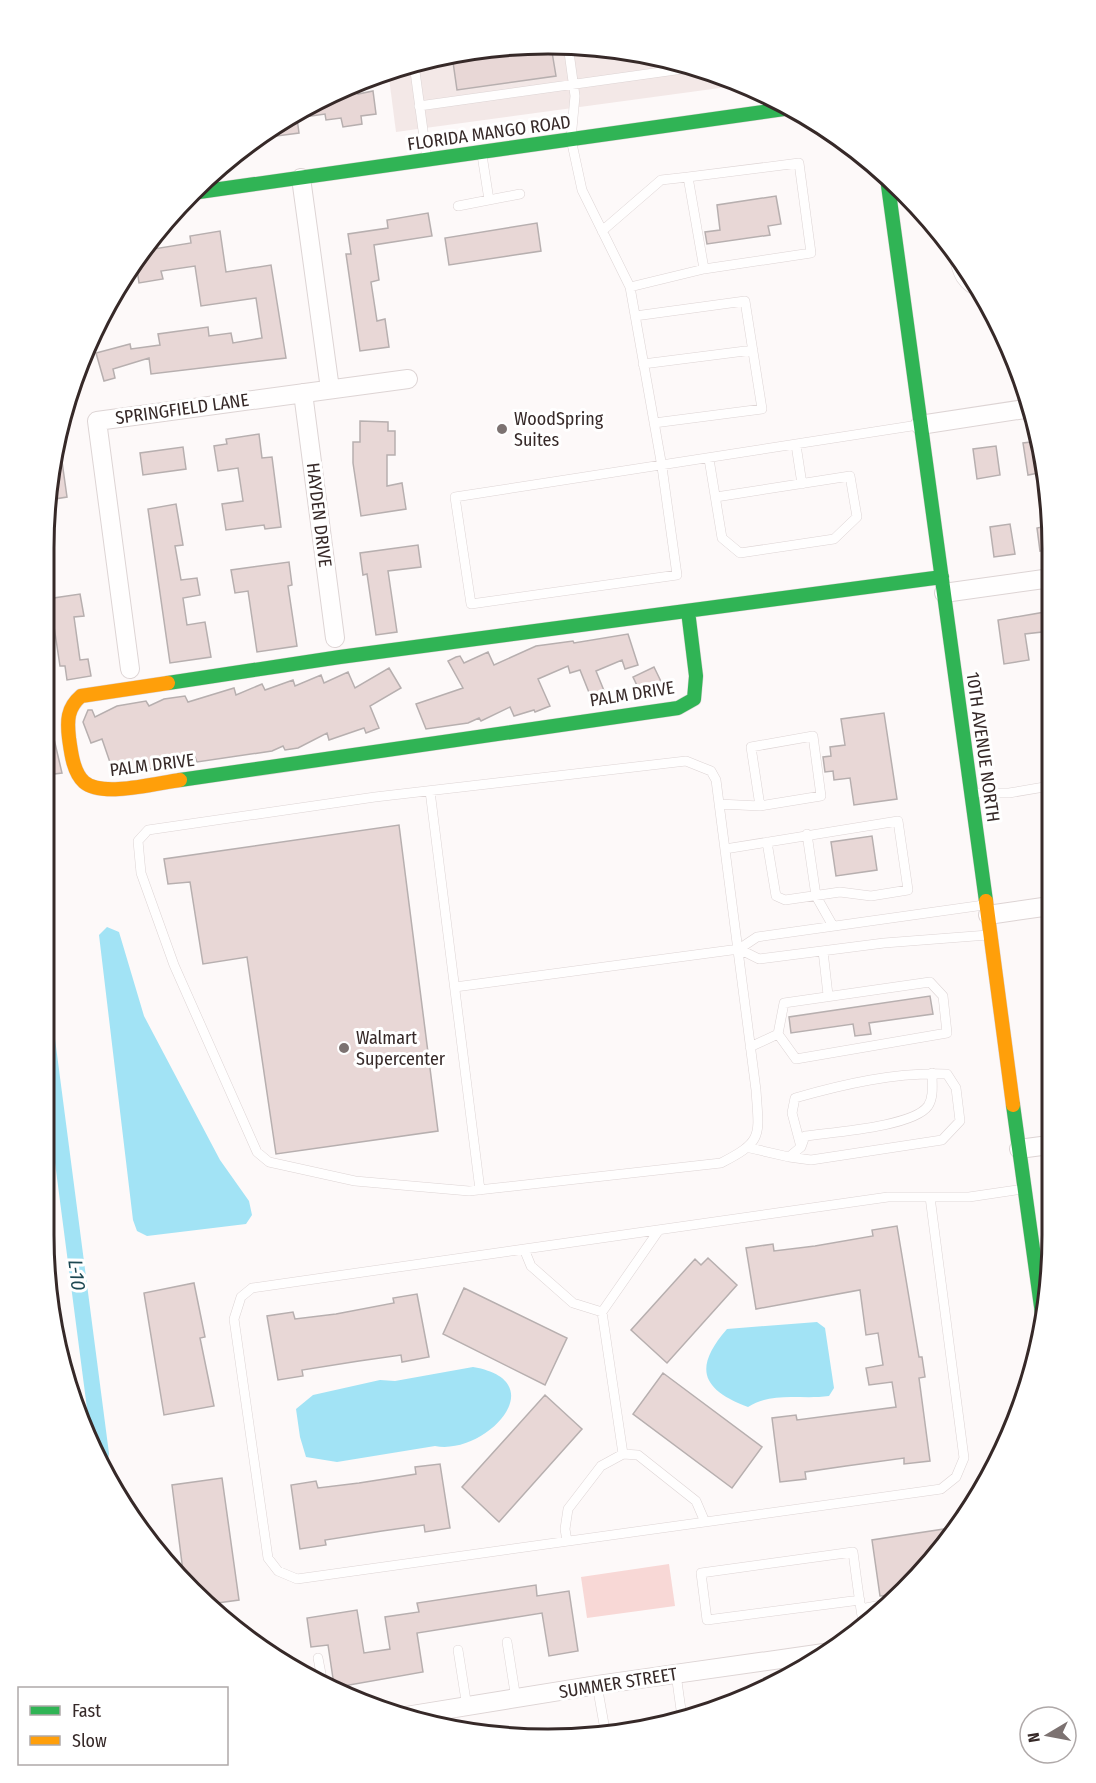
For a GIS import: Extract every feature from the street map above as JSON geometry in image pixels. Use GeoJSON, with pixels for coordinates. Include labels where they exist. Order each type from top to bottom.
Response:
{"type":"FeatureCollection","features":[{"type":"Feature","properties":{"kind":"street","name":"FLORIDA MANGO ROAD"},"geometry":{"type":"LineString","coordinates":[[206,192],[776,110]]}},
{"type":"Feature","properties":{"kind":"street"},"geometry":{"type":"LineString","coordinates":[[301,178],[330,389]]}},
{"type":"Feature","properties":{"kind":"street","name":"10TH AVENUE NORTH"},"geometry":{"type":"LineString","coordinates":[[889,191],[1039,1290]]}},
{"type":"Feature","properties":{"kind":"street","name":"SPRINGFIELD LANE"},"geometry":{"type":"LineString","coordinates":[[130,669],[97,421],[408,379]]}},
{"type":"Feature","properties":{"kind":"street","name":"HAYDEN DRIVE"},"geometry":{"type":"LineString","coordinates":[[303,393],[335,638]]}},
{"type":"Feature","properties":{"kind":"street"},"geometry":{"type":"LineString","coordinates":[[920,425],[1022,409]]}},
{"type":"Feature","properties":{"kind":"street"},"geometry":{"type":"LineString","coordinates":[[943,585],[1042,579]]}},
{"type":"Feature","properties":{"kind":"street","name":"PALM DRIVE"},"geometry":{"type":"LineString","coordinates":[[688,610],[696,676],[694,699],[678,708],[110,790],[95,788],[82,781],[74,767],[68,723],[70,706],[81,696],[688,610],[943,585]]}},
{"type":"Feature","properties":{"kind":"street"},"geometry":{"type":"LineString","coordinates":[[987,910],[1042,907]]}},
{"type":"Feature","properties":{"kind":"street"},"geometry":{"type":"LineString","coordinates":[[1019,1149],[1042,1146]]}},
{"type":"Feature","properties":{"kind":"street","name":"SUMMER STREET"},"geometry":{"type":"LineString","coordinates":[[425,1713],[597,1685],[807,1655]]}},
{"type":"Feature","properties":{"kind":"lane"},"geometry":{"type":"LineString","coordinates":[[569,55],[573,85],[571,139],[582,190],[630,287],[662,467],[677,575],[471,604],[455,497],[662,467],[920,425]]}},
{"type":"Feature","properties":{"kind":"lane"},"geometry":{"type":"LineString","coordinates":[[419,106],[676,71]]}},
{"type":"Feature","properties":{"kind":"lane"},"geometry":{"type":"LineString","coordinates":[[415,72],[427,160]]}},
{"type":"Feature","properties":{"kind":"lane"},"geometry":{"type":"LineString","coordinates":[[482,152],[489,200]]}},
{"type":"Feature","properties":{"kind":"lane"},"geometry":{"type":"LineString","coordinates":[[602,231],[661,180],[799,163],[811,253],[704,269],[630,287]]}},
{"type":"Feature","properties":{"kind":"lane"},"geometry":{"type":"LineString","coordinates":[[688,177],[704,269]]}},
{"type":"Feature","properties":{"kind":"lane"},"geometry":{"type":"LineString","coordinates":[[458,206],[520,194]]}},
{"type":"Feature","properties":{"kind":"lane"},"geometry":{"type":"LineString","coordinates":[[955,269],[967,287]]}},
{"type":"Feature","properties":{"kind":"lane"},"geometry":{"type":"LineString","coordinates":[[634,316],[745,301],[762,409],[654,423]]}},
{"type":"Feature","properties":{"kind":"lane"},"geometry":{"type":"LineString","coordinates":[[643,364],[753,350]]}},
{"type":"Feature","properties":{"kind":"lane"},"geometry":{"type":"LineString","coordinates":[[796,445],[802,484]]}},
{"type":"Feature","properties":{"kind":"lane"},"geometry":{"type":"LineString","coordinates":[[709,459],[722,538],[740,553],[834,539],[857,518],[850,476],[716,497]]}},
{"type":"Feature","properties":{"kind":"lane"},"geometry":{"type":"LineString","coordinates":[[719,804],[760,806],[821,796],[813,736],[751,747],[760,806]]}},
{"type":"Feature","properties":{"kind":"lane"},"geometry":{"type":"LineString","coordinates":[[750,1149],[759,1128],[739,949],[716,780],[711,771],[686,761],[430,791],[148,830],[138,841],[141,873],[174,965],[257,1152],[269,1162],[355,1181],[469,1191],[721,1163],[750,1149],[811,1160],[942,1140],[960,1121],[956,1088],[947,1074],[915,1073],[834,1086],[795,1098],[792,1113],[801,1146]]}},
{"type":"Feature","properties":{"kind":"lane"},"geometry":{"type":"LineString","coordinates":[[971,794],[1009,793],[1042,787]]}},
{"type":"Feature","properties":{"kind":"lane"},"geometry":{"type":"LineString","coordinates":[[430,791],[480,1190]]}},
{"type":"Feature","properties":{"kind":"lane"},"geometry":{"type":"LineString","coordinates":[[725,849],[807,834],[898,821],[908,890],[871,896],[840,892],[785,900],[776,896],[767,842]]}},
{"type":"Feature","properties":{"kind":"lane"},"geometry":{"type":"LineString","coordinates":[[807,834],[816,896],[833,926]]}},
{"type":"Feature","properties":{"kind":"lane"},"geometry":{"type":"LineString","coordinates":[[455,987],[739,949],[757,937],[833,926],[987,910]]}},
{"type":"Feature","properties":{"kind":"lane"},"geometry":{"type":"LineString","coordinates":[[739,949],[759,958],[884,943],[990,934]]}},
{"type":"Feature","properties":{"kind":"lane"},"geometry":{"type":"LineString","coordinates":[[823,951],[828,995]]}},
{"type":"Feature","properties":{"kind":"lane"},"geometry":{"type":"LineString","coordinates":[[930,982],[943,996],[947,1033],[796,1059],[778,1034],[784,1003],[930,982]]}},
{"type":"Feature","properties":{"kind":"lane"},"geometry":{"type":"LineString","coordinates":[[750,1047],[778,1034]]}},
{"type":"Feature","properties":{"kind":"lane"},"geometry":{"type":"LineString","coordinates":[[789,1157],[801,1146],[805,1136],[907,1120],[928,1107],[933,1091],[932,1073]]}},
{"type":"Feature","properties":{"kind":"lane"},"geometry":{"type":"LineString","coordinates":[[930,1197],[964,1458],[957,1477],[941,1489],[297,1579],[278,1572],[268,1558],[234,1319],[241,1297],[252,1288],[888,1197],[930,1197],[969,1197],[1025,1189]]}},
{"type":"Feature","properties":{"kind":"lane"},"geometry":{"type":"LineString","coordinates":[[623,1454],[602,1312],[659,1230]]}},
{"type":"Feature","properties":{"kind":"lane"},"geometry":{"type":"LineString","coordinates":[[524,1249],[531,1266],[573,1303],[602,1312]]}},
{"type":"Feature","properties":{"kind":"lane"},"geometry":{"type":"LineString","coordinates":[[567,1541],[565,1529],[568,1509],[601,1466],[623,1454],[638,1455],[696,1501],[705,1522]]}},
{"type":"Feature","properties":{"kind":"lane"},"geometry":{"type":"LineString","coordinates":[[862,1616],[860,1605],[853,1551],[701,1573],[707,1620],[860,1605],[875,1605]]}},
{"type":"Feature","properties":{"kind":"lane"},"geometry":{"type":"LineString","coordinates":[[507,1642],[516,1699]]}},
{"type":"Feature","properties":{"kind":"lane"},"geometry":{"type":"LineString","coordinates":[[458,1650],[467,1707]]}},
{"type":"Feature","properties":{"kind":"lane"},"geometry":{"type":"LineString","coordinates":[[318,1658],[321,1673]]}},
{"type":"Feature","properties":{"kind":"lane"},"geometry":{"type":"LineString","coordinates":[[675,1674],[681,1711]]}},
{"type":"Feature","properties":{"kind":"lane"},"geometry":{"type":"LineString","coordinates":[[597,1685],[604,1726]]}},
{"type":"Feature","properties":{"kind":"shaded area"},"geometry":{"type":"Polygon","coordinates":[[[548,54],[612,58],[676,71],[725,87],[396,132],[389,80],[452,63],[484,58],[548,54]]]}},
{"type":"Feature","properties":{"kind":"shaded area"},"geometry":{"type":"Polygon","coordinates":[[[669,1564],[675,1606],[587,1618],[581,1577],[669,1564]]]}},
{"type":"Feature","properties":{"kind":"water"},"geometry":{"type":"Polygon","coordinates":[[[107,927],[119,932],[144,1016],[220,1160],[249,1201],[252,1215],[246,1224],[147,1236],[137,1231],[133,1220],[99,935],[107,927]]]}},
{"type":"Feature","properties":{"kind":"water"},"geometry":{"type":"Polygon","coordinates":[[[817,1322],[825,1328],[834,1388],[829,1396],[767,1399],[748,1407],[720,1393],[707,1376],[706,1366],[710,1355],[727,1329],[817,1322]]]}},
{"type":"Feature","properties":{"kind":"water"},"geometry":{"type":"Polygon","coordinates":[[[473,1367],[497,1375],[509,1387],[511,1401],[504,1416],[491,1429],[474,1440],[454,1446],[435,1446],[337,1462],[306,1457],[296,1409],[313,1395],[380,1380],[395,1381],[473,1367]]]}},
{"type":"Feature","properties":{"kind":"building"},"geometry":{"type":"Polygon","coordinates":[[[552,54],[556,76],[457,90],[453,63],[516,55],[552,54]]]}},
{"type":"Feature","properties":{"kind":"building"},"geometry":{"type":"Polygon","coordinates":[[[373,91],[376,114],[361,116],[362,124],[343,127],[341,118],[326,120],[325,114],[308,116],[358,93],[373,91]]]}},
{"type":"Feature","properties":{"kind":"building"},"geometry":{"type":"Polygon","coordinates":[[[298,122],[299,133],[277,135],[298,122]]]}},
{"type":"Feature","properties":{"kind":"building"},"geometry":{"type":"Polygon","coordinates":[[[776,196],[781,224],[768,226],[770,235],[707,244],[705,232],[720,230],[717,205],[776,196]]]}},
{"type":"Feature","properties":{"kind":"building"},"geometry":{"type":"Polygon","coordinates":[[[428,213],[432,236],[374,245],[379,280],[371,282],[377,321],[385,319],[389,347],[360,351],[346,254],[351,254],[348,234],[388,228],[387,220],[428,213]]]}},
{"type":"Feature","properties":{"kind":"building"},"geometry":{"type":"Polygon","coordinates":[[[537,223],[541,251],[449,265],[445,238],[537,223]]]}},
{"type":"Feature","properties":{"kind":"building"},"geometry":{"type":"Polygon","coordinates":[[[220,231],[226,272],[271,265],[286,358],[151,374],[149,358],[113,369],[115,378],[104,381],[96,353],[130,344],[131,349],[160,345],[158,334],[208,327],[209,336],[231,333],[233,343],[262,338],[256,298],[201,306],[195,266],[161,271],[163,279],[139,283],[138,273],[155,249],[191,243],[190,236],[220,231]]]}},
{"type":"Feature","properties":{"kind":"building"},"geometry":{"type":"Polygon","coordinates":[[[360,421],[388,422],[388,431],[395,431],[395,455],[387,455],[387,486],[402,483],[406,509],[361,516],[353,463],[353,442],[360,442],[360,421]]]}},
{"type":"Feature","properties":{"kind":"building"},"geometry":{"type":"Polygon","coordinates":[[[259,434],[262,458],[272,457],[281,527],[265,529],[264,525],[226,530],[222,504],[243,501],[238,468],[218,471],[214,446],[227,444],[226,439],[259,434]]]}},
{"type":"Feature","properties":{"kind":"building"},"geometry":{"type":"Polygon","coordinates":[[[1031,442],[1036,473],[1028,475],[1023,443],[1031,442]]]}},
{"type":"Feature","properties":{"kind":"building"},"geometry":{"type":"Polygon","coordinates":[[[996,446],[1000,475],[977,479],[973,449],[996,446]]]}},
{"type":"Feature","properties":{"kind":"building"},"geometry":{"type":"Polygon","coordinates":[[[183,447],[186,469],[143,475],[140,453],[183,447]]]}},
{"type":"Feature","properties":{"kind":"building"},"geometry":{"type":"Polygon","coordinates":[[[62,460],[67,497],[57,499],[62,460]]]}},
{"type":"Feature","properties":{"kind":"building"},"geometry":{"type":"Polygon","coordinates":[[[176,504],[183,545],[175,546],[181,580],[197,578],[200,595],[183,598],[187,625],[205,622],[211,657],[170,663],[148,509],[176,504]]]}},
{"type":"Feature","properties":{"kind":"building"},"geometry":{"type":"Polygon","coordinates":[[[1010,524],[1015,554],[994,557],[990,527],[1010,524]]]}},
{"type":"Feature","properties":{"kind":"building"},"geometry":{"type":"Polygon","coordinates":[[[1041,527],[1042,551],[1040,551],[1037,528],[1041,527]]]}},
{"type":"Feature","properties":{"kind":"building"},"geometry":{"type":"Polygon","coordinates":[[[418,545],[421,567],[388,571],[397,632],[376,635],[367,574],[363,575],[360,553],[418,545]]]}},
{"type":"Feature","properties":{"kind":"building"},"geometry":{"type":"Polygon","coordinates":[[[289,562],[292,585],[288,586],[297,646],[257,652],[248,591],[235,593],[231,570],[289,562]]]}},
{"type":"Feature","properties":{"kind":"building"},"geometry":{"type":"Polygon","coordinates":[[[80,594],[84,616],[74,617],[80,660],[88,659],[91,676],[67,680],[65,666],[60,666],[54,627],[54,598],[80,594]]]}},
{"type":"Feature","properties":{"kind":"building"},"geometry":{"type":"Polygon","coordinates":[[[1042,613],[1042,632],[1025,634],[1029,660],[1004,664],[998,620],[1042,613]]]}},
{"type":"Feature","properties":{"kind":"building"},"geometry":{"type":"Polygon","coordinates":[[[628,634],[638,665],[625,669],[622,660],[596,671],[609,703],[594,705],[580,670],[570,673],[568,666],[538,679],[550,706],[535,712],[534,710],[514,716],[510,707],[481,721],[479,718],[468,723],[426,729],[416,704],[463,688],[448,661],[456,657],[460,656],[464,663],[488,652],[494,665],[536,646],[573,641],[574,643],[628,634]]]}},
{"type":"Feature","properties":{"kind":"building"},"geometry":{"type":"Polygon","coordinates":[[[654,667],[667,694],[648,697],[646,692],[641,694],[633,677],[654,667]]]}},
{"type":"Feature","properties":{"kind":"building"},"geometry":{"type":"Polygon","coordinates":[[[389,668],[401,688],[370,706],[379,728],[366,733],[364,728],[329,740],[327,733],[298,748],[285,750],[283,746],[272,751],[197,762],[195,757],[178,765],[174,761],[156,768],[114,774],[102,739],[91,743],[83,722],[88,710],[92,710],[95,717],[117,706],[146,701],[149,706],[164,699],[185,696],[188,702],[234,688],[236,695],[262,684],[265,690],[293,680],[295,686],[321,675],[324,683],[348,672],[355,688],[389,668]]]}},
{"type":"Feature","properties":{"kind":"building"},"geometry":{"type":"Polygon","coordinates":[[[884,713],[897,799],[854,805],[850,778],[834,780],[833,771],[825,772],[823,757],[831,756],[830,747],[845,745],[841,719],[884,713]]]}},
{"type":"Feature","properties":{"kind":"building"},"geometry":{"type":"Polygon","coordinates":[[[54,739],[62,773],[54,774],[54,739]]]}},
{"type":"Feature","properties":{"kind":"building","name":"Walmart Supercenter"},"geometry":{"type":"Polygon","coordinates":[[[399,825],[438,1131],[276,1154],[247,957],[203,964],[190,882],[168,884],[164,859],[399,825]]]}},
{"type":"Feature","properties":{"kind":"building"},"geometry":{"type":"Polygon","coordinates":[[[872,836],[877,870],[836,876],[831,842],[872,836]]]}},
{"type":"Feature","properties":{"kind":"building"},"geometry":{"type":"Polygon","coordinates":[[[930,996],[933,1014],[869,1023],[871,1034],[855,1036],[853,1024],[791,1033],[789,1017],[930,996]]]}},
{"type":"Feature","properties":{"kind":"building"},"geometry":{"type":"Polygon","coordinates":[[[897,1226],[919,1357],[922,1357],[925,1377],[919,1378],[930,1461],[904,1464],[904,1458],[846,1466],[805,1472],[806,1479],[780,1482],[772,1418],[796,1415],[797,1420],[896,1407],[892,1382],[869,1385],[866,1368],[883,1365],[878,1333],[866,1335],[860,1290],[756,1309],[746,1248],[773,1244],[774,1251],[815,1246],[873,1236],[872,1230],[897,1226]]]}},
{"type":"Feature","properties":{"kind":"building"},"geometry":{"type":"Polygon","coordinates":[[[708,1258],[737,1285],[667,1363],[631,1330],[695,1259],[701,1265],[708,1258]]]}},
{"type":"Feature","properties":{"kind":"building"},"geometry":{"type":"Polygon","coordinates":[[[194,1283],[205,1337],[200,1338],[214,1406],[164,1415],[144,1293],[194,1283]]]}},
{"type":"Feature","properties":{"kind":"building"},"geometry":{"type":"Polygon","coordinates":[[[464,1288],[567,1338],[545,1385],[443,1334],[464,1288]]]}},
{"type":"Feature","properties":{"kind":"building"},"geometry":{"type":"Polygon","coordinates":[[[417,1294],[429,1357],[402,1362],[401,1355],[359,1361],[302,1370],[303,1376],[278,1380],[267,1316],[293,1312],[295,1319],[336,1314],[394,1303],[393,1298],[417,1294]]]}},
{"type":"Feature","properties":{"kind":"building"},"geometry":{"type":"Polygon","coordinates":[[[663,1373],[762,1447],[732,1488],[633,1414],[663,1373]]]}},
{"type":"Feature","properties":{"kind":"building"},"geometry":{"type":"Polygon","coordinates":[[[545,1395],[582,1429],[499,1522],[462,1487],[545,1395]]]}},
{"type":"Feature","properties":{"kind":"building"},"geometry":{"type":"Polygon","coordinates":[[[440,1464],[450,1528],[425,1532],[424,1525],[325,1540],[326,1545],[300,1549],[291,1485],[316,1481],[318,1488],[359,1483],[416,1474],[415,1467],[440,1464]]]}},
{"type":"Feature","properties":{"kind":"building"},"geometry":{"type":"Polygon","coordinates":[[[222,1478],[239,1600],[219,1603],[182,1567],[172,1485],[222,1478]]]}},
{"type":"Feature","properties":{"kind":"building"},"geometry":{"type":"Polygon","coordinates":[[[945,1529],[919,1561],[885,1596],[880,1596],[872,1540],[945,1529]]]}},
{"type":"Feature","properties":{"kind":"building"},"geometry":{"type":"Polygon","coordinates":[[[536,1585],[537,1596],[569,1591],[578,1651],[549,1656],[542,1613],[417,1633],[423,1672],[347,1685],[333,1679],[328,1645],[311,1647],[307,1618],[357,1610],[364,1653],[390,1649],[385,1617],[419,1612],[417,1603],[536,1585]]]}},
{"type":"Feature","properties":{"kind":"waterway","name":"L-10"},"geometry":{"type":"LineString","coordinates":[[54,1093],[99,1440]]}},
{"type":"Feature","properties":{"kind":"traffic: fast"},"geometry":{"type":"LineString","coordinates":[[208,191],[776,110]]}},
{"type":"Feature","properties":{"kind":"traffic: fast"},"geometry":{"type":"LineString","coordinates":[[889,191],[986,901]]}},
{"type":"Feature","properties":{"kind":"traffic: fast"},"geometry":{"type":"LineString","coordinates":[[168,683],[340,657],[942,577]]}},
{"type":"Feature","properties":{"kind":"traffic: fast"},"geometry":{"type":"LineString","coordinates":[[180,780],[678,708],[694,699],[696,676],[688,611]]}},
{"type":"Feature","properties":{"kind":"traffic: fast"},"geometry":{"type":"LineString","coordinates":[[1013,1105],[1039,1291]]}},
{"type":"Feature","properties":{"kind":"traffic: slow"},"geometry":{"type":"LineString","coordinates":[[168,683],[81,696],[73,705],[69,715],[69,738],[77,773],[84,782],[92,787],[116,789],[180,780]]}},
{"type":"Feature","properties":{"kind":"traffic: slow"},"geometry":{"type":"LineString","coordinates":[[986,901],[1013,1105]]}},
{"type":"Feature","properties":{"kind":"place","name":"WoodSpring Suites"},"geometry":{"type":"Point","coordinates":[502,429]}},
{"type":"Feature","properties":{"kind":"place","name":"Walmart Supercenter"},"geometry":{"type":"Point","coordinates":[344,1048]}}]}
